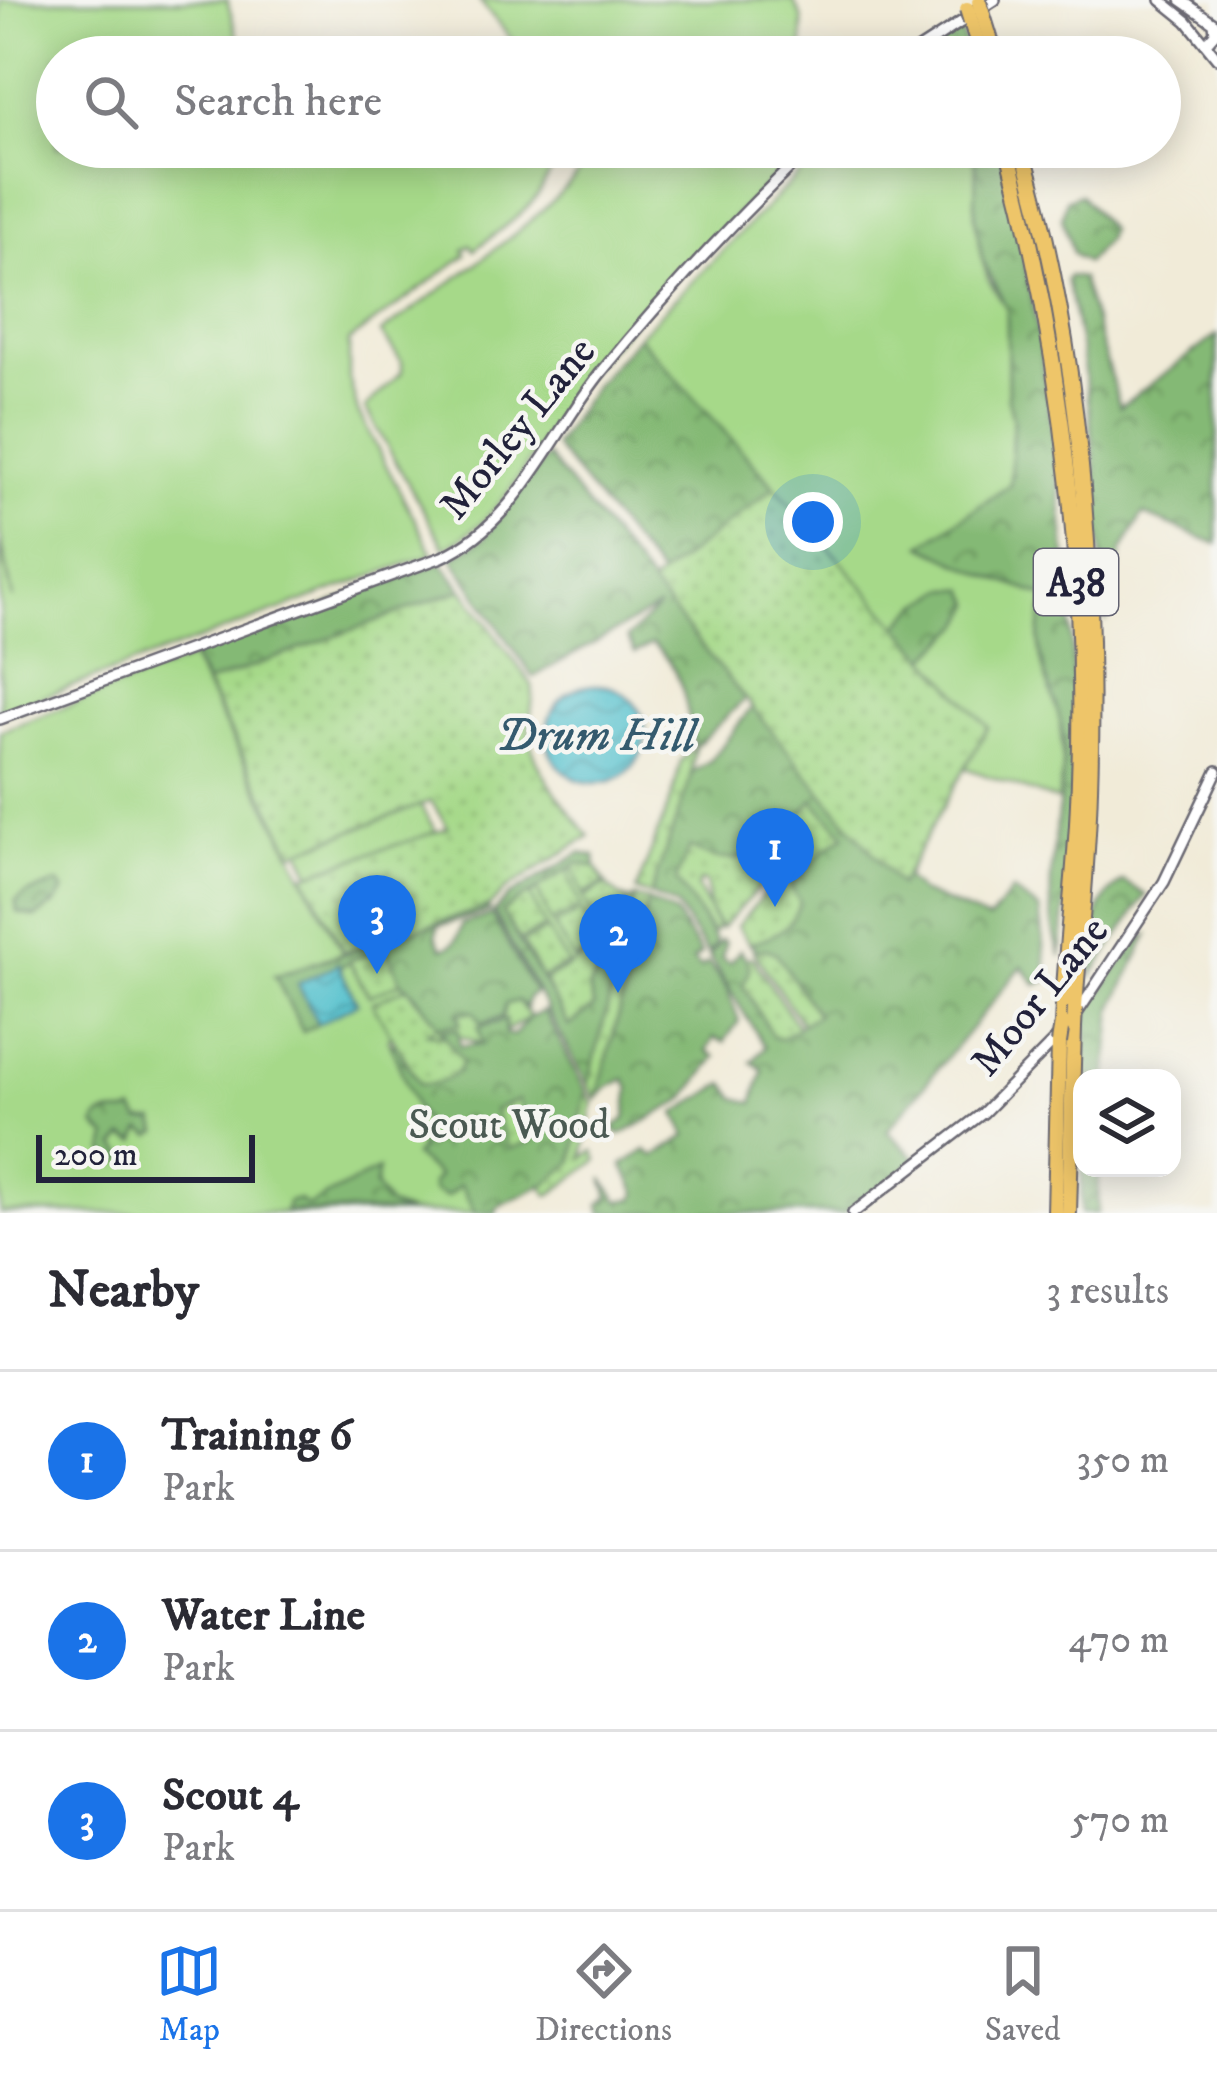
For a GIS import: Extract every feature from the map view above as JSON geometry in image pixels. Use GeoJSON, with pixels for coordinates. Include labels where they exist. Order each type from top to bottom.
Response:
{"type":"FeatureCollection","features":[{"type":"Feature","properties":{"kind":"highway"},"geometry":{"type":"LineString","coordinates":[[974,8],[987,36]]}},
{"type":"Feature","properties":{"kind":"highway","name":"A38"},"geometry":{"type":"LineString","coordinates":[[1011,168],[1053,365],[1076,562],[1077,822],[1068,1025],[1069,1213]]}},
{"type":"Feature","properties":{"kind":"highway","name":"A38"},"geometry":{"type":"LineString","coordinates":[[1027,168],[1055,283],[1087,539],[1090,792],[1076,1008],[1059,1043],[1055,1213]]}},
{"type":"Feature","properties":{"kind":"street"},"geometry":{"type":"LineString","coordinates":[[939,36],[995,0]]}},
{"type":"Feature","properties":{"kind":"street"},"geometry":{"type":"LineString","coordinates":[[1161,0],[1187,21],[1217,58]]}},
{"type":"Feature","properties":{"kind":"street"},"geometry":{"type":"LineString","coordinates":[[1181,0],[1214,23],[1215,33],[1206,43]]}},
{"type":"Feature","properties":{"kind":"street","name":"Morley Lane"},"geometry":{"type":"LineString","coordinates":[[0,719],[442,557],[472,541],[524,482],[601,373],[706,251],[791,168]]}},
{"type":"Feature","properties":{"kind":"street","name":"Moor Lane"},"geometry":{"type":"LineString","coordinates":[[853,1213],[983,1113],[1050,1046],[1164,882],[1217,771]]}},
{"type":"Feature","properties":{"kind":"green space"},"geometry":{"type":"Polygon","coordinates":[[[0,0],[227,0],[237,36],[36,36],[36,168],[552,168],[537,196],[516,218],[474,250],[471,245],[464,250],[466,255],[349,341],[349,378],[358,412],[433,554],[31,701],[32,706],[0,717],[0,543],[13,599],[0,533],[0,0]]]}},
{"type":"Feature","properties":{"kind":"green space"},"geometry":{"type":"Polygon","coordinates":[[[479,0],[793,0],[802,18],[802,36],[509,36],[479,0]]]}},
{"type":"Feature","properties":{"kind":"green space"},"geometry":{"type":"Polygon","coordinates":[[[582,168],[783,168],[594,365],[491,512],[445,548],[365,408],[402,372],[402,362],[381,333],[563,191],[582,168]]]}},
{"type":"Feature","properties":{"kind":"green space"},"geometry":{"type":"Polygon","coordinates":[[[805,168],[976,168],[975,218],[982,259],[1007,309],[1008,398],[1013,419],[1010,485],[956,562],[1046,597],[1040,651],[1060,711],[1063,770],[1058,801],[965,768],[988,727],[638,336],[805,168]]]}},
{"type":"Feature","properties":{"kind":"green space"},"geometry":{"type":"Polygon","coordinates":[[[976,168],[1005,168],[1047,389],[1066,553],[1074,718],[1061,956],[1054,930],[1051,876],[1063,742],[1040,652],[1046,597],[922,545],[1010,485],[1013,419],[1008,398],[1007,309],[982,259],[975,218],[976,168]]]}},
{"type":"Feature","properties":{"kind":"green space"},"geometry":{"type":"Polygon","coordinates":[[[1080,194],[1109,230],[1086,263],[1073,254],[1062,218],[1067,199],[1080,194]]]}},
{"type":"Feature","properties":{"kind":"green space"},"geometry":{"type":"Polygon","coordinates":[[[1069,276],[1081,278],[1120,407],[1217,335],[1217,544],[1143,514],[1122,551],[1106,622],[1094,450],[1069,276]]]}},
{"type":"Feature","properties":{"kind":"green space"},"geometry":{"type":"Polygon","coordinates":[[[638,336],[775,487],[660,576],[554,446],[597,382],[638,336]]]}},
{"type":"Feature","properties":{"kind":"green space"},"geometry":{"type":"Polygon","coordinates":[[[547,456],[745,699],[694,748],[683,691],[672,665],[652,644],[635,653],[627,638],[659,607],[533,677],[452,558],[484,538],[547,456]]]}},
{"type":"Feature","properties":{"kind":"green space"},"geometry":{"type":"Polygon","coordinates":[[[775,487],[988,727],[899,885],[650,584],[775,487]]]}},
{"type":"Feature","properties":{"kind":"green space"},"geometry":{"type":"Polygon","coordinates":[[[441,562],[463,589],[206,684],[191,655],[441,562]]]}},
{"type":"Feature","properties":{"kind":"green space"},"geometry":{"type":"Polygon","coordinates":[[[463,589],[532,685],[529,732],[534,752],[554,790],[589,836],[504,891],[490,906],[344,952],[304,875],[448,828],[431,801],[293,853],[206,684],[463,589]]]}},
{"type":"Feature","properties":{"kind":"green space"},"geometry":{"type":"Polygon","coordinates":[[[946,589],[966,589],[974,604],[963,624],[927,658],[898,626],[919,605],[946,589]]]}},
{"type":"Feature","properties":{"kind":"green space"},"geometry":{"type":"Polygon","coordinates":[[[191,659],[343,953],[275,976],[357,1003],[338,964],[385,947],[401,982],[414,992],[518,1001],[530,1017],[483,1044],[442,1030],[463,1061],[388,1039],[476,1213],[0,1213],[0,731],[191,659]]]}},
{"type":"Feature","properties":{"kind":"green space"},"geometry":{"type":"Polygon","coordinates":[[[752,707],[983,728],[905,877],[920,892],[989,920],[1012,891],[1040,910],[1048,980],[1037,985],[1022,966],[887,1131],[918,1160],[843,1213],[602,1213],[600,1204],[609,1197],[603,1178],[619,1201],[635,1199],[637,1193],[623,1165],[646,1150],[654,1157],[687,1136],[676,1113],[725,1083],[736,1098],[753,1103],[763,1070],[752,1062],[765,1047],[709,956],[721,940],[725,943],[722,958],[730,963],[740,950],[747,959],[780,1038],[816,1015],[776,953],[750,944],[768,928],[793,882],[844,836],[813,800],[773,841],[743,857],[709,856],[690,847],[693,905],[715,940],[707,953],[676,906],[650,895],[693,771],[711,760],[752,707]]]}},
{"type":"Feature","properties":{"kind":"green space"},"geometry":{"type":"Polygon","coordinates":[[[695,747],[690,780],[650,895],[636,891],[681,761],[695,747]]]}},
{"type":"Feature","properties":{"kind":"green space"},"geometry":{"type":"Polygon","coordinates":[[[813,800],[845,835],[798,879],[780,865],[721,928],[709,909],[706,882],[700,881],[697,887],[718,928],[712,933],[676,880],[690,847],[709,856],[743,857],[773,842],[813,800]]]}},
{"type":"Feature","properties":{"kind":"green space"},"geometry":{"type":"Polygon","coordinates":[[[420,805],[437,833],[311,873],[300,850],[420,805]]]}},
{"type":"Feature","properties":{"kind":"green space"},"geometry":{"type":"Polygon","coordinates":[[[580,853],[595,856],[596,867],[578,864],[502,912],[569,1026],[594,1007],[589,987],[611,957],[627,902],[635,898],[588,1085],[494,912],[509,896],[580,853]]]}},
{"type":"Feature","properties":{"kind":"green space"},"geometry":{"type":"Polygon","coordinates":[[[578,863],[596,867],[612,894],[627,900],[594,1007],[569,1026],[502,912],[578,863]]]}},
{"type":"Feature","properties":{"kind":"green space"},"geometry":{"type":"Polygon","coordinates":[[[578,863],[596,867],[604,883],[583,895],[573,867],[578,863]]]}},
{"type":"Feature","properties":{"kind":"green space"},"geometry":{"type":"Polygon","coordinates":[[[567,870],[580,907],[551,923],[537,889],[567,870]]]}},
{"type":"Feature","properties":{"kind":"green space"},"geometry":{"type":"Polygon","coordinates":[[[782,873],[794,883],[790,886],[800,902],[796,912],[781,930],[750,944],[737,926],[782,873]]]}},
{"type":"Feature","properties":{"kind":"green space"},"geometry":{"type":"Polygon","coordinates":[[[1123,881],[1146,895],[1091,977],[1099,912],[1123,881]]]}},
{"type":"Feature","properties":{"kind":"green space"},"geometry":{"type":"Polygon","coordinates":[[[58,883],[64,891],[55,904],[36,917],[17,912],[16,901],[25,894],[58,883]]]}},
{"type":"Feature","properties":{"kind":"green space"},"geometry":{"type":"Polygon","coordinates":[[[605,885],[627,902],[612,952],[583,898],[605,885]]]}},
{"type":"Feature","properties":{"kind":"green space"},"geometry":{"type":"Polygon","coordinates":[[[529,894],[545,927],[520,940],[502,912],[529,894]]]}},
{"type":"Feature","properties":{"kind":"green space"},"geometry":{"type":"Polygon","coordinates":[[[635,898],[648,901],[596,1100],[588,1085],[635,898]]]}},
{"type":"Feature","properties":{"kind":"green space"},"geometry":{"type":"Polygon","coordinates":[[[648,901],[675,914],[701,954],[693,960],[700,968],[708,963],[726,987],[739,1021],[724,1042],[714,1038],[707,1051],[716,1057],[685,1099],[621,1135],[613,1129],[626,1118],[630,1088],[625,1079],[596,1100],[648,901]]]}},
{"type":"Feature","properties":{"kind":"green space","name":"Scout Wood"},"geometry":{"type":"Polygon","coordinates":[[[485,907],[490,911],[438,926],[436,936],[442,948],[447,947],[456,940],[462,924],[492,915],[535,993],[526,1008],[518,1001],[506,1004],[503,1017],[481,1023],[474,1011],[459,1013],[460,1024],[439,1026],[401,982],[384,947],[298,984],[318,1024],[303,1032],[275,976],[485,907]]]}},
{"type":"Feature","properties":{"kind":"green space"},"geometry":{"type":"Polygon","coordinates":[[[582,911],[600,944],[574,960],[554,926],[582,911]]]}},
{"type":"Feature","properties":{"kind":"green space"},"geometry":{"type":"Polygon","coordinates":[[[547,930],[568,964],[542,978],[522,943],[547,930]]]}},
{"type":"Feature","properties":{"kind":"green space"},"geometry":{"type":"Polygon","coordinates":[[[1148,935],[1113,1008],[1108,1069],[1084,1069],[1087,1011],[1138,940],[1148,935]]]}},
{"type":"Feature","properties":{"kind":"green space"},"geometry":{"type":"Polygon","coordinates":[[[606,945],[611,957],[588,987],[594,1007],[569,1026],[544,981],[606,945]]]}},
{"type":"Feature","properties":{"kind":"green space"},"geometry":{"type":"Polygon","coordinates":[[[385,947],[401,982],[369,996],[349,961],[385,947]]]}},
{"type":"Feature","properties":{"kind":"green space"},"geometry":{"type":"Polygon","coordinates":[[[753,951],[776,953],[817,1015],[802,1024],[753,951]]]}},
{"type":"Feature","properties":{"kind":"green space"},"geometry":{"type":"Polygon","coordinates":[[[752,957],[798,1027],[780,1039],[773,1037],[743,985],[750,971],[747,959],[752,957]]]}},
{"type":"Feature","properties":{"kind":"green space"},"geometry":{"type":"Polygon","coordinates":[[[407,987],[439,1026],[426,1033],[444,1036],[463,1061],[451,1076],[433,1084],[420,1084],[372,1003],[407,987]]]}},
{"type":"Feature","properties":{"kind":"green space","name":"Scout Wood"},"geometry":{"type":"Polygon","coordinates":[[[544,1011],[586,1091],[573,1162],[558,1178],[497,1207],[496,1213],[476,1213],[460,1185],[447,1197],[434,1192],[432,1184],[438,1176],[414,1156],[419,1141],[436,1138],[418,1113],[390,1043],[400,1045],[403,1059],[420,1084],[459,1071],[441,1030],[458,1029],[460,1046],[483,1044],[478,1027],[506,1020],[505,1034],[514,1035],[530,1017],[544,1011]]]}},
{"type":"Feature","properties":{"kind":"green space"},"geometry":{"type":"Polygon","coordinates":[[[586,1091],[593,1104],[583,1157],[594,1151],[598,1160],[549,1196],[543,1187],[573,1162],[586,1091]]]}},
{"type":"Feature","properties":{"kind":"green space"},"geometry":{"type":"Polygon","coordinates":[[[518,1100],[533,1140],[509,1149],[494,1110],[518,1100]]]}},
{"type":"Feature","properties":{"kind":"green space"},"geometry":{"type":"Polygon","coordinates":[[[134,1111],[140,1121],[155,1121],[158,1132],[152,1136],[142,1130],[136,1142],[124,1137],[117,1146],[126,1157],[118,1163],[105,1152],[108,1137],[95,1126],[106,1114],[134,1111]]]}},
{"type":"Feature","properties":{"kind":"green space"},"geometry":{"type":"Polygon","coordinates":[[[378,1170],[375,1187],[389,1206],[409,1213],[285,1211],[289,1201],[299,1200],[307,1206],[378,1170]]]}},
{"type":"Feature","properties":{"kind":"green space"},"geometry":{"type":"Polygon","coordinates":[[[1081,1177],[1099,1177],[1098,1213],[1081,1213],[1081,1177]]]}},
{"type":"Feature","properties":{"kind":"water","name":"Drum Hill"},"geometry":{"type":"Polygon","coordinates":[[[596,685],[631,699],[645,734],[631,769],[596,783],[561,769],[547,734],[561,699],[596,685]]]}},
{"type":"Feature","properties":{"kind":"water"},"geometry":{"type":"Polygon","coordinates":[[[338,964],[357,1003],[318,1024],[298,984],[338,964]]]}},
{"type":"Feature","properties":{"kind":"place","name":"Training 6"},"geometry":{"type":"Point","coordinates":[775,907]}},
{"type":"Feature","properties":{"kind":"place","name":"Scout 4"},"geometry":{"type":"Point","coordinates":[377,974]}},
{"type":"Feature","properties":{"kind":"place","name":"Water Line"},"geometry":{"type":"Point","coordinates":[618,993]}}]}
